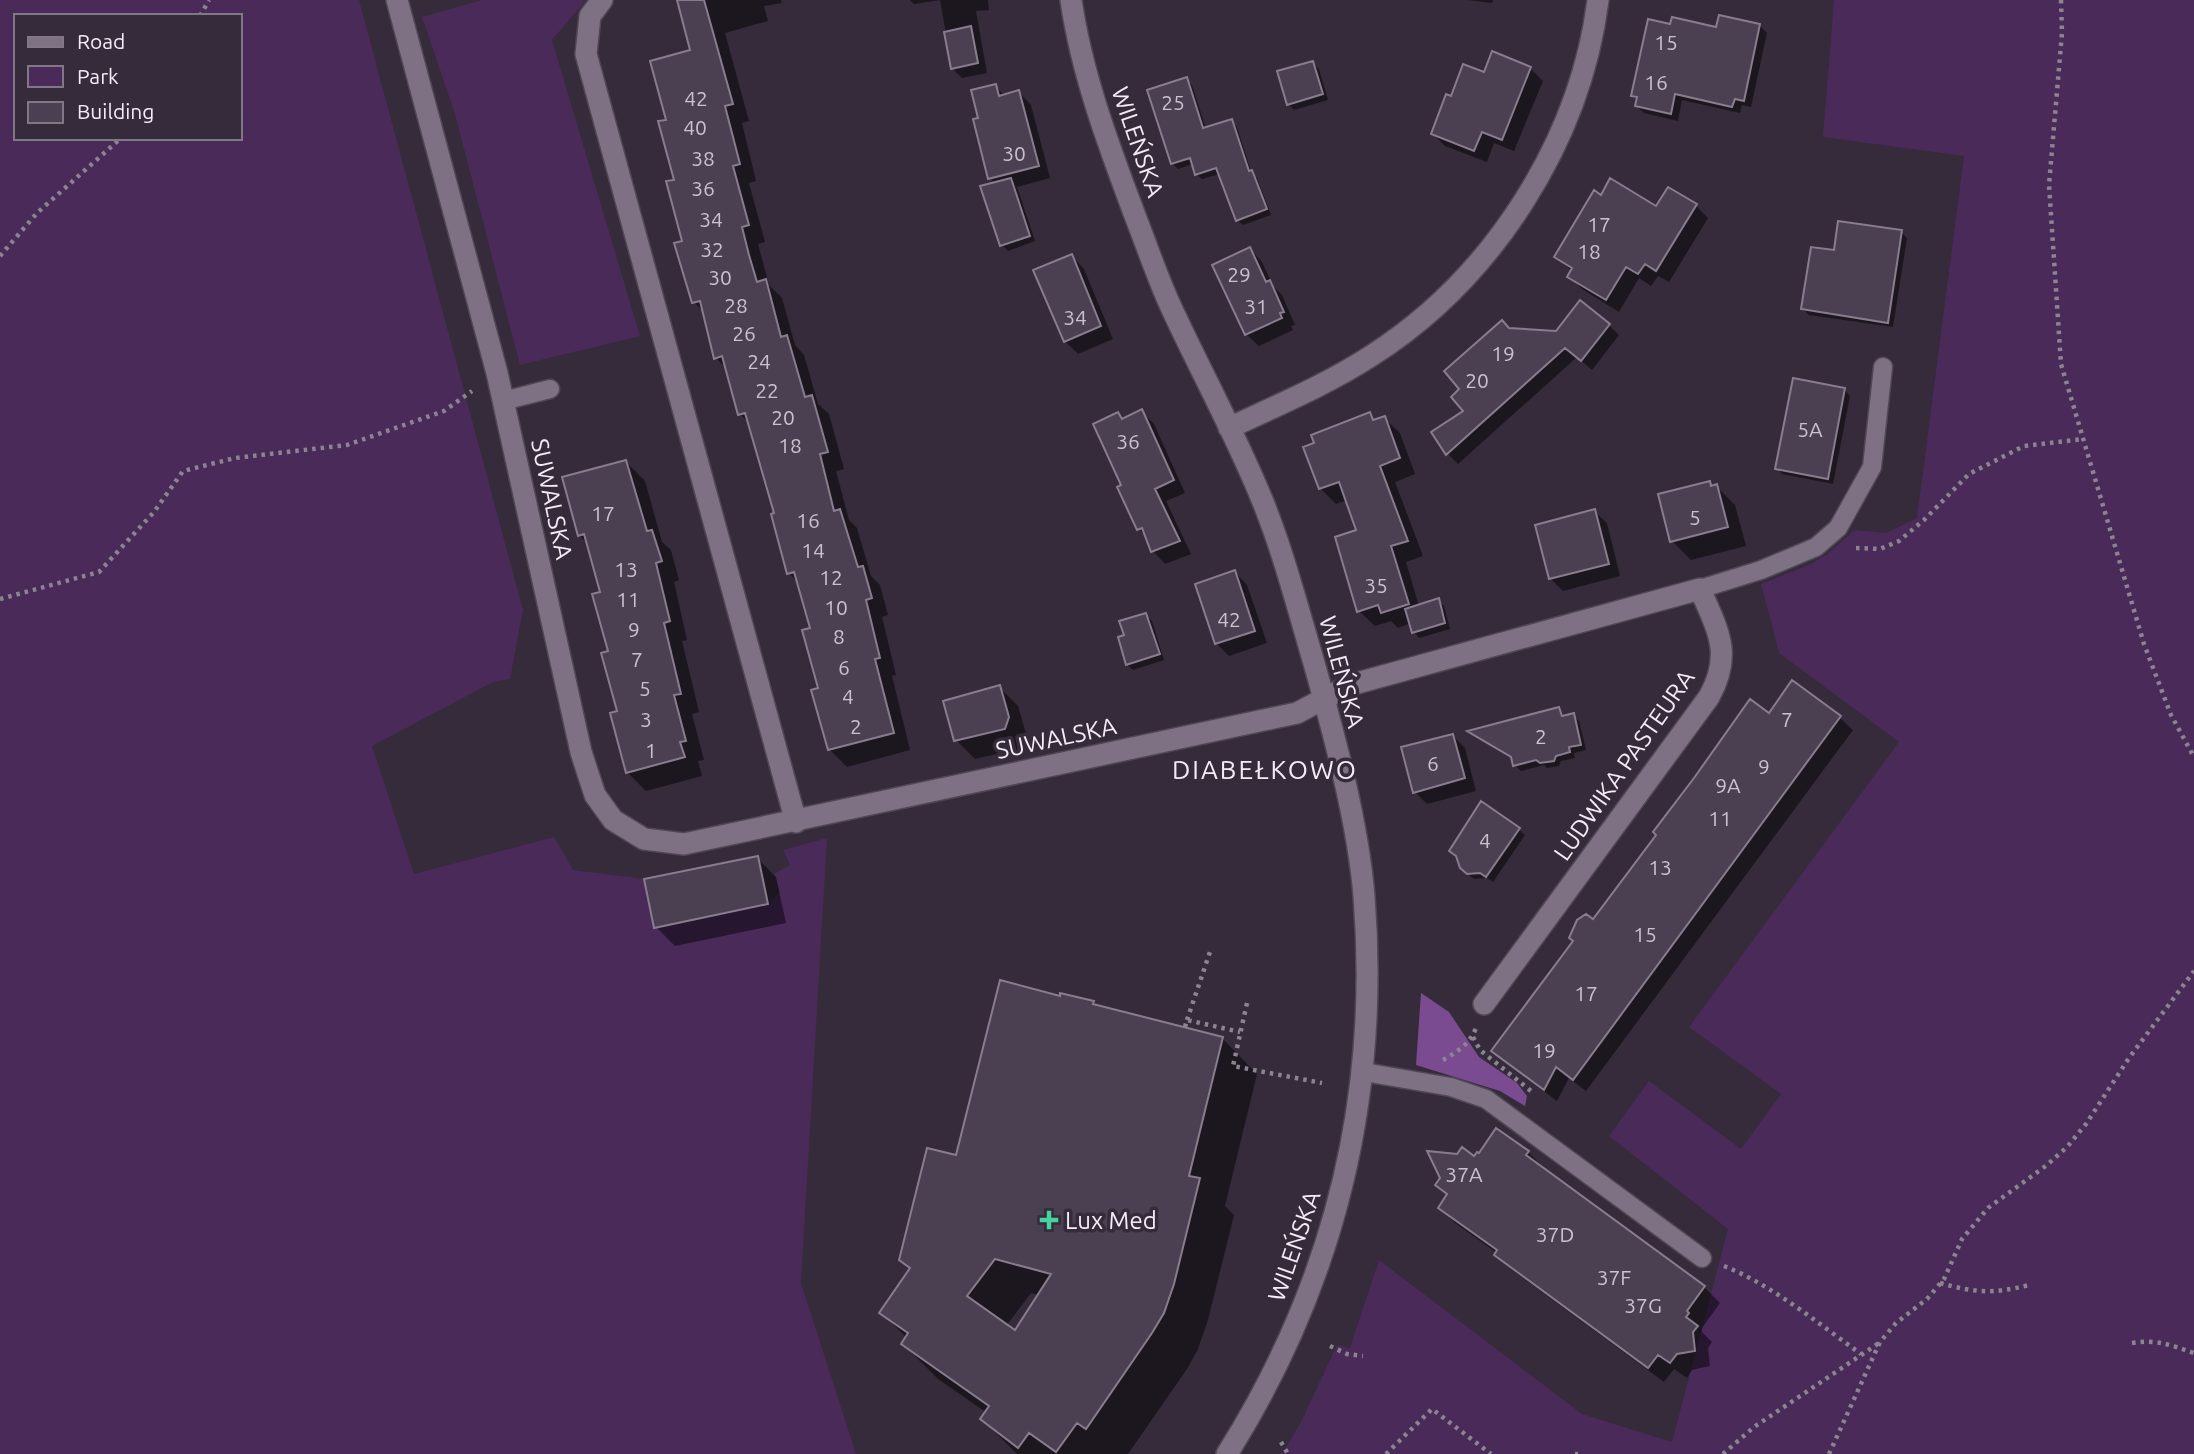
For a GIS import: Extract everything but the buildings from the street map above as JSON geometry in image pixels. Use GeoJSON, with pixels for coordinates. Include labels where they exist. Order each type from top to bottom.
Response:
{"type":"FeatureCollection","features":[{"type":"Feature","properties":{"kind":"street","name":"SUWALSKA"},"geometry":{"type":"LineString","coordinates":[[397,0],[497,373],[581,752],[595,795],[613,820],[644,839],[684,844],[1297,713],[1324,698]]}},
{"type":"Feature","properties":{"kind":"street"},"geometry":{"type":"LineString","coordinates":[[601,0],[590,16],[586,54],[796,822]]}},
{"type":"Feature","properties":{"kind":"street","name":"WILEŃSKA"},"geometry":{"type":"LineString","coordinates":[[1071,0],[1075,25],[1106,140],[1169,303],[1268,515],[1290,579],[1324,698],[1351,816],[1364,893],[1368,983],[1364,1072],[1343,1182],[1329,1236],[1307,1296],[1262,1395],[1227,1454]]}},
{"type":"Feature","properties":{"kind":"street"},"geometry":{"type":"LineString","coordinates":[[1229,428],[1321,386],[1373,355],[1428,313],[1478,264],[1515,215],[1546,163],[1561,131],[1587,60],[1598,0]]}},
{"type":"Feature","properties":{"kind":"street"},"geometry":{"type":"LineString","coordinates":[[1324,698],[1350,685],[1700,589]]}},
{"type":"Feature","properties":{"kind":"street","name":"LUDWIKA PASTEURA"},"geometry":{"type":"LineString","coordinates":[[1484,1004],[1716,684],[1723,652],[1720,636],[1700,589]]}},
{"type":"Feature","properties":{"kind":"lane"},"geometry":{"type":"LineString","coordinates":[[1700,589],[1761,570],[1816,547],[1838,528],[1872,467],[1883,367]]}},
{"type":"Feature","properties":{"kind":"lane"},"geometry":{"type":"LineString","coordinates":[[503,401],[551,389]]}},
{"type":"Feature","properties":{"kind":"lane"},"geometry":{"type":"LineString","coordinates":[[1364,1072],[1451,1087],[1486,1099],[1702,1258]]}},
{"type":"Feature","properties":{"kind":"path"},"geometry":{"type":"LineString","coordinates":[[2061,0],[2062,33],[2049,185],[2061,365],[2144,644],[2171,715],[2194,757]]}},
{"type":"Feature","properties":{"kind":"path"},"geometry":{"type":"LineString","coordinates":[[0,256],[37,213],[119,140]]}},
{"type":"Feature","properties":{"kind":"path"},"geometry":{"type":"LineString","coordinates":[[0,599],[99,572],[154,512],[183,471],[235,458],[347,445],[444,411],[497,373]]}},
{"type":"Feature","properties":{"kind":"path"},"geometry":{"type":"LineString","coordinates":[[1816,547],[1880,549],[1899,541],[1969,474],[2024,446],[2084,439]]}},
{"type":"Feature","properties":{"kind":"path"},"geometry":{"type":"LineString","coordinates":[[1185,1027],[1211,949]]}},
{"type":"Feature","properties":{"kind":"path"},"geometry":{"type":"LineString","coordinates":[[1829,1454],[1880,1342],[1896,1323],[1927,1299],[1940,1283],[1962,1239],[1988,1208],[2047,1165],[2087,1124],[2129,1058],[2194,971]]}},
{"type":"Feature","properties":{"kind":"path"},"geometry":{"type":"LineString","coordinates":[[1247,1003],[1233,1066],[1322,1083]]}},
{"type":"Feature","properties":{"kind":"path"},"geometry":{"type":"LineString","coordinates":[[1419,1083],[1425,1069],[1458,1051],[1472,1037],[1484,1004]]}},
{"type":"Feature","properties":{"kind":"path"},"geometry":{"type":"LineString","coordinates":[[1188,1020],[1240,1032]]}},
{"type":"Feature","properties":{"kind":"path"},"geometry":{"type":"LineString","coordinates":[[1472,1037],[1488,1057],[1531,1091]]}},
{"type":"Feature","properties":{"kind":"path"},"geometry":{"type":"LineString","coordinates":[[1702,1258],[1739,1272],[1861,1354]]}},
{"type":"Feature","properties":{"kind":"path"},"geometry":{"type":"LineString","coordinates":[[1940,1283],[1971,1292],[2004,1291],[2029,1285]]}},
{"type":"Feature","properties":{"kind":"path"},"geometry":{"type":"LineString","coordinates":[[2132,1343],[2150,1340],[2169,1343],[2194,1353]]}},
{"type":"Feature","properties":{"kind":"path"},"geometry":{"type":"LineString","coordinates":[[1723,1454],[1754,1427],[1880,1342]]}},
{"type":"Feature","properties":{"kind":"path"},"geometry":{"type":"LineString","coordinates":[[1330,1346],[1347,1354],[1363,1356]]}},
{"type":"Feature","properties":{"kind":"path"},"geometry":{"type":"LineString","coordinates":[[1386,1454],[1433,1409],[1491,1454]]}},
{"type":"Feature","properties":{"kind":"path"},"geometry":{"type":"LineString","coordinates":[[1281,1442],[1288,1454]]}},
{"type":"Feature","properties":{"kind":"green space"},"geometry":{"type":"Polygon","coordinates":[[[0,0],[359,0],[523,610],[510,679],[493,682],[372,746],[414,874],[554,837],[573,870],[644,879],[654,927],[768,904],[780,892],[774,874],[790,865],[783,850],[827,838],[801,1283],[856,1454],[0,1454],[0,0]]]}},
{"type":"Feature","properties":{"kind":"green space"},"geometry":{"type":"Polygon","coordinates":[[[482,0],[586,0],[552,40],[640,336],[520,365],[455,114],[422,17],[482,0]]]}},
{"type":"Feature","properties":{"kind":"green space"},"geometry":{"type":"Polygon","coordinates":[[[1834,0],[2194,0],[2194,1454],[1282,1454],[1301,1422],[1337,1345],[1350,1348],[1379,1260],[1582,1414],[1672,1442],[1728,1229],[1609,1136],[1649,1081],[1741,1149],[1781,1094],[1689,1027],[1899,742],[1779,653],[1761,584],[1811,564],[1855,530],[1886,533],[1917,518],[1964,156],[1823,137],[1834,0]]]}},
{"type":"Feature","properties":{"kind":"shaded area"},"geometry":{"type":"Polygon","coordinates":[[[1421,993],[1449,1012],[1479,1057],[1517,1083],[1527,1096],[1525,1106],[1500,1091],[1416,1065],[1421,993]]]}},
{"type":"Feature","properties":{"kind":"place","name":"Lux Med"},"geometry":{"type":"Point","coordinates":[1049,1220]}},
{"type":"Feature","properties":{"kind":"district","name":"DIABEŁKOWO"},"geometry":{"type":"Point","coordinates":[1265,769]}}]}
